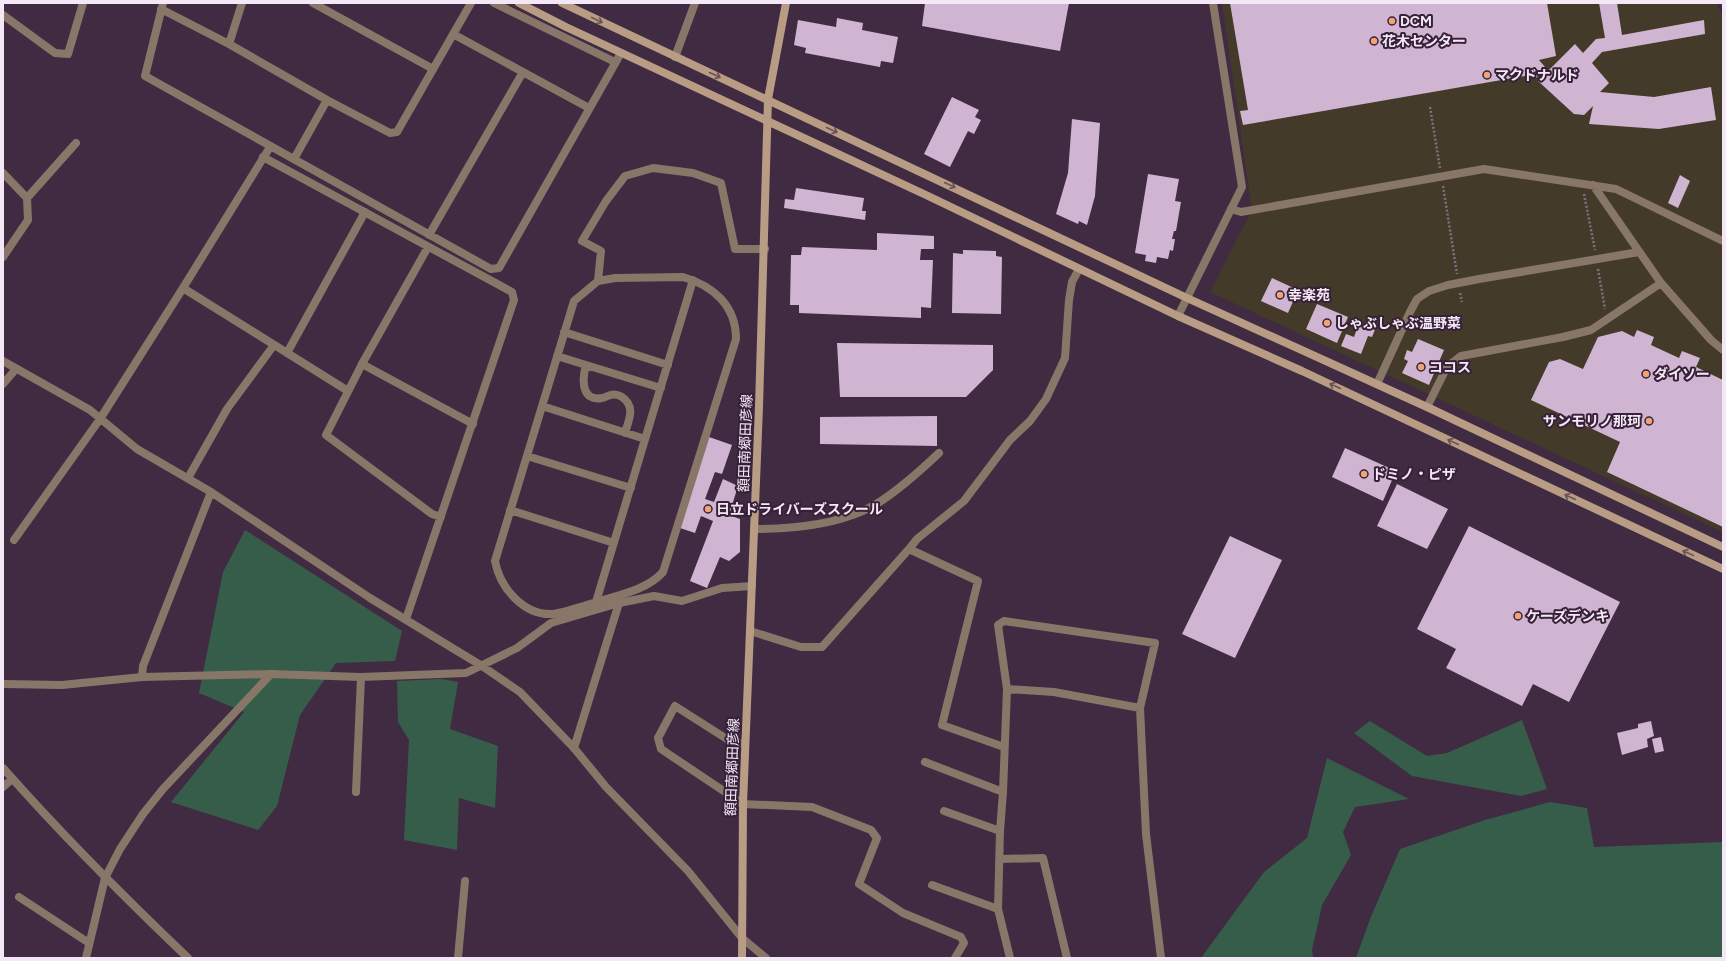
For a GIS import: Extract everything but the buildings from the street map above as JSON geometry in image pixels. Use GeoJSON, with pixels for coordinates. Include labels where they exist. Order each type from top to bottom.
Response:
{"type":"FeatureCollection","features":[{"type":"Feature","properties":{"kind":"street"},"geometry":{"type":"LineString","coordinates":[[3,15],[55,53],[68,54],[83,3]]}},
{"type":"Feature","properties":{"kind":"street"},"geometry":{"type":"LineString","coordinates":[[229,44],[242,3]]}},
{"type":"Feature","properties":{"kind":"street"},"geometry":{"type":"LineString","coordinates":[[313,3],[433,69]]}},
{"type":"Feature","properties":{"kind":"street"},"geometry":{"type":"LineString","coordinates":[[471,3],[397,132],[390,133],[327,100],[162,6],[145,76],[491,270],[499,268],[621,53]]}},
{"type":"Feature","properties":{"kind":"street"},"geometry":{"type":"LineString","coordinates":[[494,3],[615,62]]}},
{"type":"Feature","properties":{"kind":"street"},"geometry":{"type":"LineString","coordinates":[[519,3],[621,53],[926,195],[1178,316],[1309,374],[1723,569]]}},
{"type":"Feature","properties":{"kind":"street"},"geometry":{"type":"LineString","coordinates":[[563,3],[674,57],[768,99],[1187,298],[1427,407],[1723,547]]}},
{"type":"Feature","properties":{"kind":"street"},"geometry":{"type":"LineString","coordinates":[[674,57],[695,3]]}},
{"type":"Feature","properties":{"kind":"street","name":"額田南郷田彦線"},"geometry":{"type":"LineString","coordinates":[[742,958],[743,804],[765,249],[769,122],[768,99],[786,3]]}},
{"type":"Feature","properties":{"kind":"street"},"geometry":{"type":"LineString","coordinates":[[1178,316],[1242,187],[1213,3]]}},
{"type":"Feature","properties":{"kind":"street"},"geometry":{"type":"LineString","coordinates":[[454,34],[589,108]]}},
{"type":"Feature","properties":{"kind":"street"},"geometry":{"type":"LineString","coordinates":[[429,235],[523,72]]}},
{"type":"Feature","properties":{"kind":"street"},"geometry":{"type":"LineString","coordinates":[[294,159],[327,100]]}},
{"type":"Feature","properties":{"kind":"street"},"geometry":{"type":"LineString","coordinates":[[27,198],[76,143]]}},
{"type":"Feature","properties":{"kind":"street"},"geometry":{"type":"LineString","coordinates":[[14,540],[100,419],[270,147]]}},
{"type":"Feature","properties":{"kind":"street"},"geometry":{"type":"LineString","coordinates":[[263,157],[512,292],[514,300],[406,619]]}},
{"type":"Feature","properties":{"kind":"street"},"geometry":{"type":"LineString","coordinates":[[598,281],[601,251],[582,241],[606,201],[625,176],[653,168],[694,173],[721,183],[735,249],[765,249]]}},
{"type":"Feature","properties":{"kind":"street"},"geometry":{"type":"LineString","coordinates":[[1231,209],[1241,212],[1484,169],[1616,189],[1723,240]]}},
{"type":"Feature","properties":{"kind":"street"},"geometry":{"type":"LineString","coordinates":[[3,173],[27,198],[28,220],[3,257]]}},
{"type":"Feature","properties":{"kind":"street"},"geometry":{"type":"LineString","coordinates":[[1593,185],[1661,283],[1711,340],[1723,350]]}},
{"type":"Feature","properties":{"kind":"street"},"geometry":{"type":"LineString","coordinates":[[287,353],[365,212]]}},
{"type":"Feature","properties":{"kind":"street"},"geometry":{"type":"LineString","coordinates":[[428,246],[362,364],[326,435],[432,514],[441,517]]}},
{"type":"Feature","properties":{"kind":"street"},"geometry":{"type":"LineString","coordinates":[[1377,384],[1417,299],[1429,291],[1459,283],[1639,252]]}},
{"type":"Feature","properties":{"kind":"street"},"geometry":{"type":"LineString","coordinates":[[750,631],[801,646],[822,647],[917,539],[964,501],[1010,440],[1030,421],[1046,398],[1065,358],[1069,300],[1072,282],[1079,269]]}},
{"type":"Feature","properties":{"kind":"street"},"geometry":{"type":"LineString","coordinates":[[683,277],[694,280],[708,287],[726,304],[736,325],[736,339],[663,572],[648,584],[596,602],[553,614],[530,609],[515,600],[501,579],[495,562],[574,301],[598,281],[615,278],[683,277]]}},
{"type":"Feature","properties":{"kind":"street"},"geometry":{"type":"LineString","coordinates":[[596,602],[694,280]]}},
{"type":"Feature","properties":{"kind":"street"},"geometry":{"type":"LineString","coordinates":[[1427,407],[1447,367],[1461,356],[1591,330],[1661,283]]}},
{"type":"Feature","properties":{"kind":"street"},"geometry":{"type":"LineString","coordinates":[[183,288],[348,391]]}},
{"type":"Feature","properties":{"kind":"street"},"geometry":{"type":"LineString","coordinates":[[564,332],[668,365]]}},
{"type":"Feature","properties":{"kind":"street"},"geometry":{"type":"LineString","coordinates":[[188,478],[227,409],[274,345]]}},
{"type":"Feature","properties":{"kind":"street"},"geometry":{"type":"LineString","coordinates":[[557,356],[661,388]]}},
{"type":"Feature","properties":{"kind":"street"},"geometry":{"type":"LineString","coordinates":[[3,361],[90,410],[137,449],[211,492],[370,598],[482,666],[520,692],[574,748],[606,787],[688,871],[742,938],[766,958]]}},
{"type":"Feature","properties":{"kind":"street"},"geometry":{"type":"LineString","coordinates":[[362,364],[473,424]]}},
{"type":"Feature","properties":{"kind":"street"},"geometry":{"type":"LineString","coordinates":[[586,365],[583,388],[587,394],[594,398],[619,395],[628,401],[631,407],[625,433]]}},
{"type":"Feature","properties":{"kind":"street"},"geometry":{"type":"LineString","coordinates":[[3,384],[16,369]]}},
{"type":"Feature","properties":{"kind":"street"},"geometry":{"type":"LineString","coordinates":[[542,406],[645,439]]}},
{"type":"Feature","properties":{"kind":"street"},"geometry":{"type":"LineString","coordinates":[[754,529],[791,528],[853,515],[878,503],[919,472],[939,453]]}},
{"type":"Feature","properties":{"kind":"street"},"geometry":{"type":"LineString","coordinates":[[527,456],[630,488]]}},
{"type":"Feature","properties":{"kind":"street"},"geometry":{"type":"LineString","coordinates":[[142,677],[143,666],[211,492]]}},
{"type":"Feature","properties":{"kind":"street"},"geometry":{"type":"LineString","coordinates":[[510,510],[614,543]]}},
{"type":"Feature","properties":{"kind":"street"},"geometry":{"type":"LineString","coordinates":[[909,549],[978,581],[942,725],[1004,748]]}},
{"type":"Feature","properties":{"kind":"street"},"geometry":{"type":"LineString","coordinates":[[3,684],[62,685],[142,677],[271,674],[361,677],[466,673],[517,648],[551,623],[619,603],[654,596],[682,601],[722,588],[752,586]]}},
{"type":"Feature","properties":{"kind":"street"},"geometry":{"type":"LineString","coordinates":[[574,748],[619,603]]}},
{"type":"Feature","properties":{"kind":"street"},"geometry":{"type":"LineString","coordinates":[[1010,958],[998,909],[1007,689],[998,625],[1004,621],[1155,643],[1140,708],[1146,834],[1161,958]]}},
{"type":"Feature","properties":{"kind":"street"},"geometry":{"type":"LineString","coordinates":[[86,958],[105,878],[128,837],[163,789],[271,674]]}},
{"type":"Feature","properties":{"kind":"street"},"geometry":{"type":"LineString","coordinates":[[356,792],[361,677]]}},
{"type":"Feature","properties":{"kind":"street"},"geometry":{"type":"LineString","coordinates":[[1007,689],[1054,692],[1140,708]]}},
{"type":"Feature","properties":{"kind":"street"},"geometry":{"type":"LineString","coordinates":[[745,744],[730,741],[675,706],[658,738],[661,749],[743,804],[812,807],[871,830],[877,838],[859,884],[903,913],[961,937],[964,943],[955,958]]}},
{"type":"Feature","properties":{"kind":"street"},"geometry":{"type":"LineString","coordinates":[[924,762],[1003,792]]}},
{"type":"Feature","properties":{"kind":"street"},"geometry":{"type":"LineString","coordinates":[[3,768],[40,811],[105,878],[188,958]]}},
{"type":"Feature","properties":{"kind":"street"},"geometry":{"type":"LineString","coordinates":[[3,787],[12,779]]}},
{"type":"Feature","properties":{"kind":"street"},"geometry":{"type":"LineString","coordinates":[[944,811],[1000,831]]}},
{"type":"Feature","properties":{"kind":"street"},"geometry":{"type":"LineString","coordinates":[[1000,859],[1043,858],[1067,958]]}},
{"type":"Feature","properties":{"kind":"street"},"geometry":{"type":"LineString","coordinates":[[458,958],[465,881]]}},
{"type":"Feature","properties":{"kind":"street"},"geometry":{"type":"LineString","coordinates":[[932,885],[998,909]]}},
{"type":"Feature","properties":{"kind":"street"},"geometry":{"type":"LineString","coordinates":[[19,897],[89,943]]}},
{"type":"Feature","properties":{"kind":"path"},"geometry":{"type":"LineString","coordinates":[[1430,106],[1462,302]]}},
{"type":"Feature","properties":{"kind":"path"},"geometry":{"type":"LineString","coordinates":[[1576,183],[1585,195],[1607,319]]}},
{"type":"Feature","properties":{"kind":"shaded area"},"geometry":{"type":"Polygon","coordinates":[[[1222,3],[1716,3],[1723,17],[1723,532],[1210,292],[1252,210],[1222,3]]]}},
{"type":"Feature","properties":{"kind":"green space"},"geometry":{"type":"Polygon","coordinates":[[[245,530],[402,631],[395,661],[336,663],[300,715],[277,806],[258,830],[171,802],[244,712],[199,693],[223,572],[245,530]]]}},
{"type":"Feature","properties":{"kind":"green space"},"geometry":{"type":"Polygon","coordinates":[[[441,679],[458,682],[450,729],[498,746],[495,808],[459,798],[457,850],[404,840],[409,740],[398,722],[397,681],[441,679]]]}},
{"type":"Feature","properties":{"kind":"green space"},"geometry":{"type":"Polygon","coordinates":[[[1522,720],[1547,789],[1521,796],[1412,776],[1354,733],[1370,721],[1427,756],[1447,753],[1522,720]]]}},
{"type":"Feature","properties":{"kind":"green space"},"geometry":{"type":"Polygon","coordinates":[[[1327,758],[1409,799],[1355,807],[1343,832],[1351,855],[1322,905],[1312,950],[1313,958],[1201,958],[1264,872],[1307,838],[1327,758]]]}},
{"type":"Feature","properties":{"kind":"green space"},"geometry":{"type":"Polygon","coordinates":[[[1550,802],[1587,808],[1594,847],[1723,842],[1723,958],[1356,958],[1370,919],[1400,849],[1485,820],[1550,802]]]}},
{"type":"Feature","properties":{"kind":"place","name":"DCM"},"geometry":{"type":"Point","coordinates":[1392,21]}},
{"type":"Feature","properties":{"kind":"place","name":"花木センター"},"geometry":{"type":"Point","coordinates":[1374,41]}},
{"type":"Feature","properties":{"kind":"place","name":"マクドナルド"},"geometry":{"type":"Point","coordinates":[1487,75]}},
{"type":"Feature","properties":{"kind":"place","name":"幸楽苑"},"geometry":{"type":"Point","coordinates":[1280,295]}},
{"type":"Feature","properties":{"kind":"place","name":"しゃぶしゃぶ温野菜"},"geometry":{"type":"Point","coordinates":[1327,323]}},
{"type":"Feature","properties":{"kind":"place","name":"ココス"},"geometry":{"type":"Point","coordinates":[1421,367]}},
{"type":"Feature","properties":{"kind":"place","name":"ダイソー"},"geometry":{"type":"Point","coordinates":[1646,374]}},
{"type":"Feature","properties":{"kind":"place","name":"サンモリノ那珂"},"geometry":{"type":"Point","coordinates":[1649,421]}},
{"type":"Feature","properties":{"kind":"place","name":"ドミノ・ピザ"},"geometry":{"type":"Point","coordinates":[1364,474]}},
{"type":"Feature","properties":{"kind":"place","name":"日立ドライバーズスクール"},"geometry":{"type":"Point","coordinates":[708,509]}},
{"type":"Feature","properties":{"kind":"place","name":"ケーズデンキ"},"geometry":{"type":"Point","coordinates":[1518,616]}}]}
